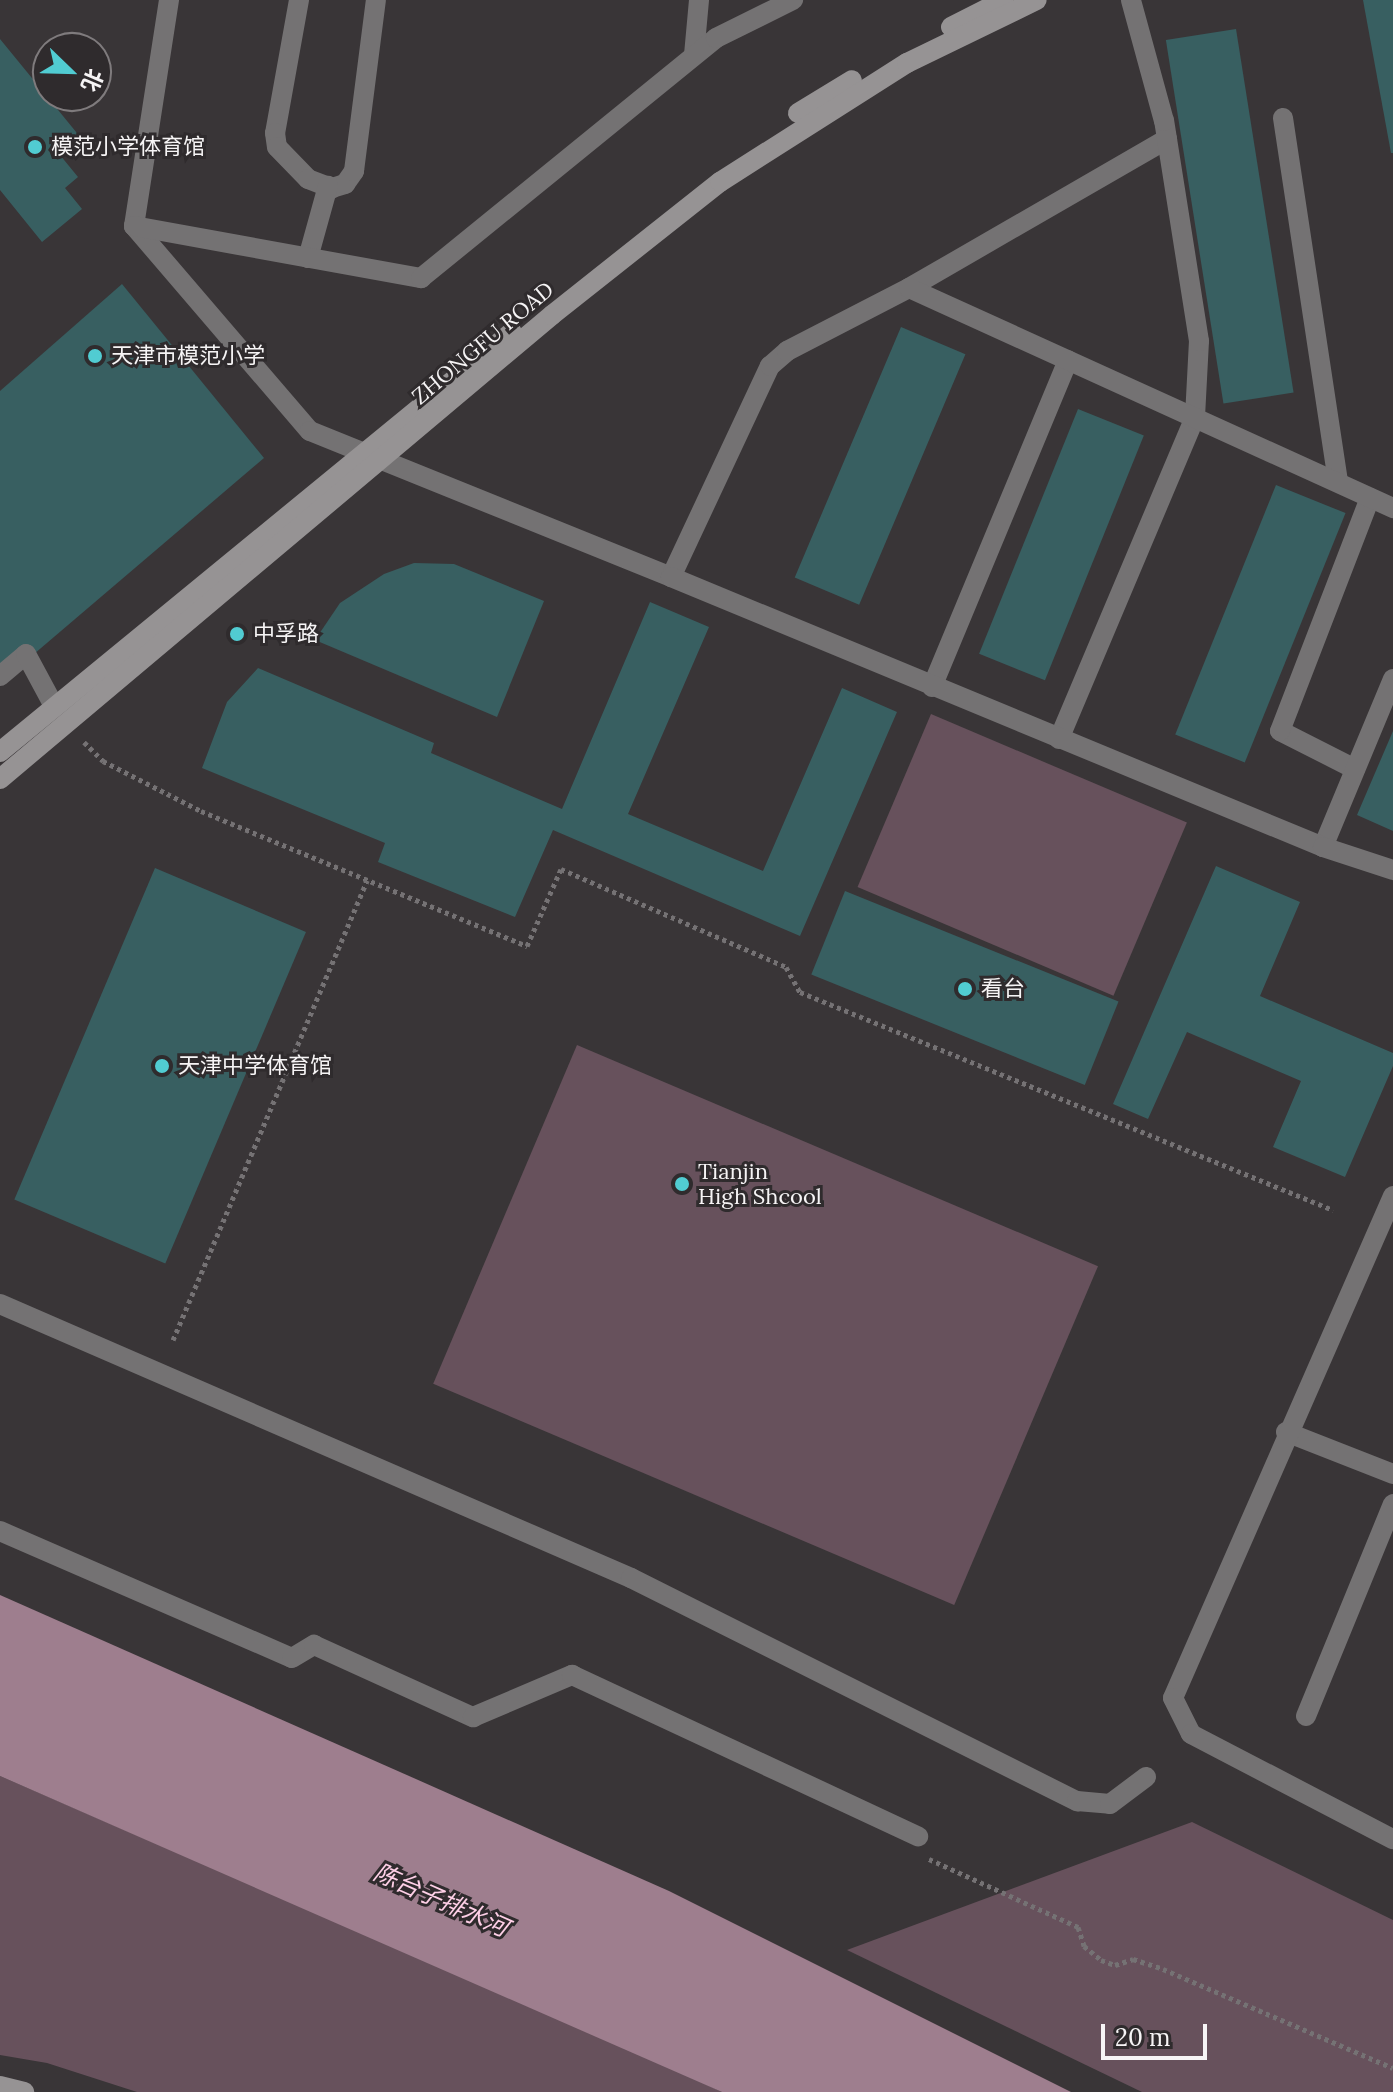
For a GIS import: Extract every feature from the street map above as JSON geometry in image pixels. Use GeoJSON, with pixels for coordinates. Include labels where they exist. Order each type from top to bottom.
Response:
{"type":"FeatureCollection","features":[{"type":"Feature","properties":{"kind":"main road","name":"ZHONGFU ROAD"},"geometry":{"type":"LineString","coordinates":[[0,779],[374,454],[739,154],[833,91],[1004,0]]}},
{"type":"Feature","properties":{"kind":"main road","name":"ZHONGFU ROAD"},"geometry":{"type":"LineString","coordinates":[[0,752],[54,706],[720,182],[907,63],[1037,0]]}},
{"type":"Feature","properties":{"kind":"main road"},"geometry":{"type":"LineString","coordinates":[[0,2086],[24,2092]]}},
{"type":"Feature","properties":{"kind":"street"},"geometry":{"type":"LineString","coordinates":[[169,0],[134,226],[310,431],[374,454],[1323,847],[1393,870]]}},
{"type":"Feature","properties":{"kind":"street"},"geometry":{"type":"LineString","coordinates":[[299,0],[275,133],[277,147],[308,179],[328,186],[345,184],[354,171],[376,0]]}},
{"type":"Feature","properties":{"kind":"street"},"geometry":{"type":"LineString","coordinates":[[694,55],[699,0]]}},
{"type":"Feature","properties":{"kind":"street"},"geometry":{"type":"LineString","coordinates":[[134,226],[421,278],[694,55],[768,6],[793,0]]}},
{"type":"Feature","properties":{"kind":"street"},"geometry":{"type":"LineString","coordinates":[[1059,739],[1195,417],[1199,341],[1167,139],[1131,0]]}},
{"type":"Feature","properties":{"kind":"street"},"geometry":{"type":"LineString","coordinates":[[1283,118],[1338,482]]}},
{"type":"Feature","properties":{"kind":"street"},"geometry":{"type":"LineString","coordinates":[[671,577],[770,366],[787,351],[909,288],[1167,139]]}},
{"type":"Feature","properties":{"kind":"street"},"geometry":{"type":"LineString","coordinates":[[308,258],[328,186]]}},
{"type":"Feature","properties":{"kind":"street"},"geometry":{"type":"LineString","coordinates":[[909,288],[1393,508]]}},
{"type":"Feature","properties":{"kind":"street"},"geometry":{"type":"LineString","coordinates":[[932,687],[1068,360]]}},
{"type":"Feature","properties":{"kind":"street"},"geometry":{"type":"LineString","coordinates":[[1355,769],[1280,731],[1370,498]]}},
{"type":"Feature","properties":{"kind":"street"},"geometry":{"type":"LineString","coordinates":[[0,676],[26,654],[54,706]]}},
{"type":"Feature","properties":{"kind":"street"},"geometry":{"type":"LineString","coordinates":[[1323,847],[1393,679]]}},
{"type":"Feature","properties":{"kind":"street"},"geometry":{"type":"LineString","coordinates":[[1393,1196],[1286,1432],[1173,1698],[1191,1734],[1393,1839]]}},
{"type":"Feature","properties":{"kind":"street"},"geometry":{"type":"LineString","coordinates":[[0,1304],[631,1578],[1077,1801],[1110,1804],[1146,1777]]}},
{"type":"Feature","properties":{"kind":"street"},"geometry":{"type":"LineString","coordinates":[[1286,1432],[1393,1474]]}},
{"type":"Feature","properties":{"kind":"street"},"geometry":{"type":"LineString","coordinates":[[1306,1716],[1393,1504]]}},
{"type":"Feature","properties":{"kind":"street"},"geometry":{"type":"LineString","coordinates":[[0,1531],[292,1658],[314,1645],[473,1717],[572,1675],[918,1836]]}},
{"type":"Feature","properties":{"kind":"path"},"geometry":{"type":"LineString","coordinates":[[66,724],[103,761],[201,811],[527,946],[561,869],[786,967],[800,992],[1333,1210]]}},
{"type":"Feature","properties":{"kind":"path"},"geometry":{"type":"LineString","coordinates":[[173,1340],[367,880]]}},
{"type":"Feature","properties":{"kind":"path"},"geometry":{"type":"LineString","coordinates":[[918,1836],[932,1864],[990,1882],[1078,1927],[1084,1946],[1101,1960],[1115,1965],[1133,1959],[1163,1969],[1393,2068]]}},
{"type":"Feature","properties":{"kind":"shaded area"},"geometry":{"type":"Polygon","coordinates":[[[931,714],[1187,823],[1113,996],[858,887],[931,714]]]}},
{"type":"Feature","properties":{"kind":"shaded area"},"geometry":{"type":"Polygon","coordinates":[[[577,1045],[1098,1266],[954,1605],[433,1384],[577,1045]]]}},
{"type":"Feature","properties":{"kind":"shaded area"},"geometry":{"type":"Polygon","coordinates":[[[0,1776],[645,2055],[722,2092],[137,2092],[47,2063],[0,2055],[0,1776]]]}},
{"type":"Feature","properties":{"kind":"shaded area"},"geometry":{"type":"Polygon","coordinates":[[[1192,1822],[1393,1920],[1393,2092],[1142,2092],[847,1950],[1192,1822]]]}},
{"type":"Feature","properties":{"kind":"water","name":"陈台子排水河"},"geometry":{"type":"Polygon","coordinates":[[[0,1595],[669,1891],[1071,2092],[722,2092],[0,1776],[0,1595]]]}},
{"type":"Feature","properties":{"kind":"building"},"geometry":{"type":"Polygon","coordinates":[[[1363,0],[1393,0],[1393,153],[1391,153],[1363,0]]]}},
{"type":"Feature","properties":{"kind":"building"},"geometry":{"type":"Polygon","coordinates":[[[1236,29],[1294,392],[1223,404],[1166,40],[1236,29]]]}},
{"type":"Feature","properties":{"kind":"building","name":"模范小学体育馆"},"geometry":{"type":"Polygon","coordinates":[[[0,39],[32,78],[32,112],[60,112],[81,138],[60,155],[78,177],[65,188],[82,209],[42,242],[0,190],[0,39]]]}},
{"type":"Feature","properties":{"kind":"building","name":"天津市模范小学"},"geometry":{"type":"Polygon","coordinates":[[[122,284],[264,458],[0,683],[0,391],[122,284]]]}},
{"type":"Feature","properties":{"kind":"building"},"geometry":{"type":"Polygon","coordinates":[[[901,327],[965,354],[859,605],[795,577],[901,327]]]}},
{"type":"Feature","properties":{"kind":"building"},"geometry":{"type":"Polygon","coordinates":[[[1078,409],[1144,436],[1045,680],[979,654],[1078,409]]]}},
{"type":"Feature","properties":{"kind":"building"},"geometry":{"type":"Polygon","coordinates":[[[1276,485],[1346,513],[1245,763],[1175,734],[1276,485]]]}},
{"type":"Feature","properties":{"kind":"building"},"geometry":{"type":"Polygon","coordinates":[[[414,563],[454,564],[544,601],[497,717],[315,640],[340,603],[384,574],[414,563]]]}},
{"type":"Feature","properties":{"kind":"building"},"geometry":{"type":"Polygon","coordinates":[[[650,602],[709,627],[628,814],[763,871],[842,688],[897,712],[800,936],[553,830],[515,917],[378,862],[385,843],[202,768],[227,702],[258,668],[434,743],[431,753],[562,809],[650,602]]]}},
{"type":"Feature","properties":{"kind":"building"},"geometry":{"type":"Polygon","coordinates":[[[1393,731],[1393,831],[1357,815],[1393,731]]]}},
{"type":"Feature","properties":{"kind":"building"},"geometry":{"type":"Polygon","coordinates":[[[1216,866],[1300,902],[1260,996],[1393,1053],[1393,1066],[1345,1177],[1273,1147],[1301,1081],[1187,1032],[1148,1119],[1113,1104],[1216,866]]]}},
{"type":"Feature","properties":{"kind":"building","name":"天津中学体育馆"},"geometry":{"type":"Polygon","coordinates":[[[155,868],[306,932],[165,1263],[14,1199],[155,868]]]}},
{"type":"Feature","properties":{"kind":"building","name":"看台"},"geometry":{"type":"Polygon","coordinates":[[[845,891],[1119,1002],[1085,1085],[811,974],[845,891]]]}},
{"type":"Feature","properties":{"kind":"place","name":"模范小学体育馆"},"geometry":{"type":"Point","coordinates":[35,147]}},
{"type":"Feature","properties":{"kind":"place","name":"天津市模范小学"},"geometry":{"type":"Point","coordinates":[95,356]}},
{"type":"Feature","properties":{"kind":"place","name":"中孚路"},"geometry":{"type":"Point","coordinates":[237,634]}},
{"type":"Feature","properties":{"kind":"place","name":"看台"},"geometry":{"type":"Point","coordinates":[965,989]}},
{"type":"Feature","properties":{"kind":"place","name":"天津中学体育馆"},"geometry":{"type":"Point","coordinates":[162,1066]}},
{"type":"Feature","properties":{"kind":"place","name":"Tianjin High Shcool"},"geometry":{"type":"Point","coordinates":[682,1184]}}]}
